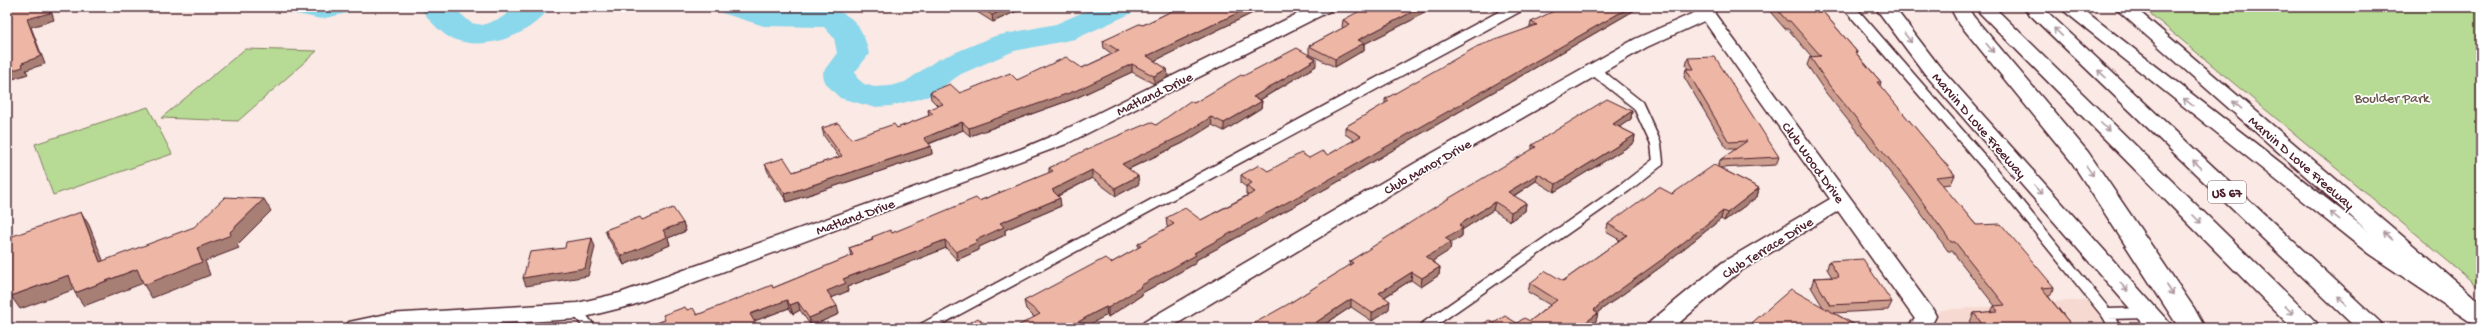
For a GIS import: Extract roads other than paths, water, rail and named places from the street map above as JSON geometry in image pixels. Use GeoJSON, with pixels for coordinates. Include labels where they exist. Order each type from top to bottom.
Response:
{"type":"FeatureCollection","features":[{"type":"Feature","properties":{"kind":"main road","name":"Marvin D Love Freeway"},"geometry":{"type":"LineString","coordinates":[[1884,7],[1932,70],[2154,320]]}},
{"type":"Feature","properties":{"kind":"main road"},"geometry":{"type":"LineString","coordinates":[[1959,7],[1965,18],[2080,157],[2117,209],[2185,314],[2192,328]]}},
{"type":"Feature","properties":{"kind":"main road","name":"US 67"},"geometry":{"type":"LineString","coordinates":[[1983,7],[2307,328]]}},
{"type":"Feature","properties":{"kind":"main road","name":"US 67"},"geometry":{"type":"LineString","coordinates":[[2031,7],[2370,328]]}},
{"type":"Feature","properties":{"kind":"main road"},"geometry":{"type":"LineString","coordinates":[[2068,7],[2377,249],[2481,317]]}},
{"type":"Feature","properties":{"kind":"main road","name":"Marvin D Love Freeway"},"geometry":{"type":"LineString","coordinates":[[2123,7],[2481,317]]}},
{"type":"Feature","properties":{"kind":"street","name":"Matland Drive"},"geometry":{"type":"LineString","coordinates":[[358,328],[388,322],[577,311],[625,300],[1028,153],[1102,119],[1324,7]]}},
{"type":"Feature","properties":{"kind":"street","name":"Club Manor Drive"},"geometry":{"type":"LineString","coordinates":[[1152,328],[1429,163],[1671,28],[1706,11]]}},
{"type":"Feature","properties":{"kind":"street","name":"Club Wood Drive"},"geometry":{"type":"LineString","coordinates":[[1706,11],[1842,200],[1919,322]]}},
{"type":"Feature","properties":{"kind":"street","name":"Club Terrace Drive"},"geometry":{"type":"LineString","coordinates":[[1658,328],[1732,267],[1842,200]]}},
{"type":"Feature","properties":{"kind":"lane"},"geometry":{"type":"LineString","coordinates":[[924,328],[1518,7]]}},
{"type":"Feature","properties":{"kind":"lane"},"geometry":{"type":"LineString","coordinates":[[1849,7],[1989,168],[2107,314],[2115,328]]}},
{"type":"Feature","properties":{"kind":"lane"},"geometry":{"type":"LineString","coordinates":[[1424,328],[1626,187],[1658,162],[1656,144],[1638,105],[1595,71]]}},
{"type":"Feature","properties":{"kind":"lane"},"geometry":{"type":"LineString","coordinates":[[577,311],[590,328]]}},
{"type":"Feature","properties":{"kind":"lane"},"geometry":{"type":"LineString","coordinates":[[2107,314],[2154,320]]}},
{"type":"Feature","properties":{"kind":"waterway"},"geometry":{"type":"LineString","coordinates":[[303,7],[321,10],[336,7]]}},
{"type":"Feature","properties":{"kind":"waterway"},"geometry":{"type":"LineString","coordinates":[[435,7],[464,32],[473,34],[483,34],[502,29],[520,19],[535,7]]}},
{"type":"Feature","properties":{"kind":"waterway"},"geometry":{"type":"LineString","coordinates":[[733,7],[759,16],[770,18],[825,17],[835,20],[844,27],[850,38],[853,54],[839,72],[841,82],[852,91],[873,97],[891,96],[917,89],[949,67],[1006,43],[1064,32],[1121,7]]}},
{"type":"Feature","properties":{"kind":"park label","name":"Boulder Park"},"geometry":{"type":"Point","coordinates":[2392,97]}}]}
